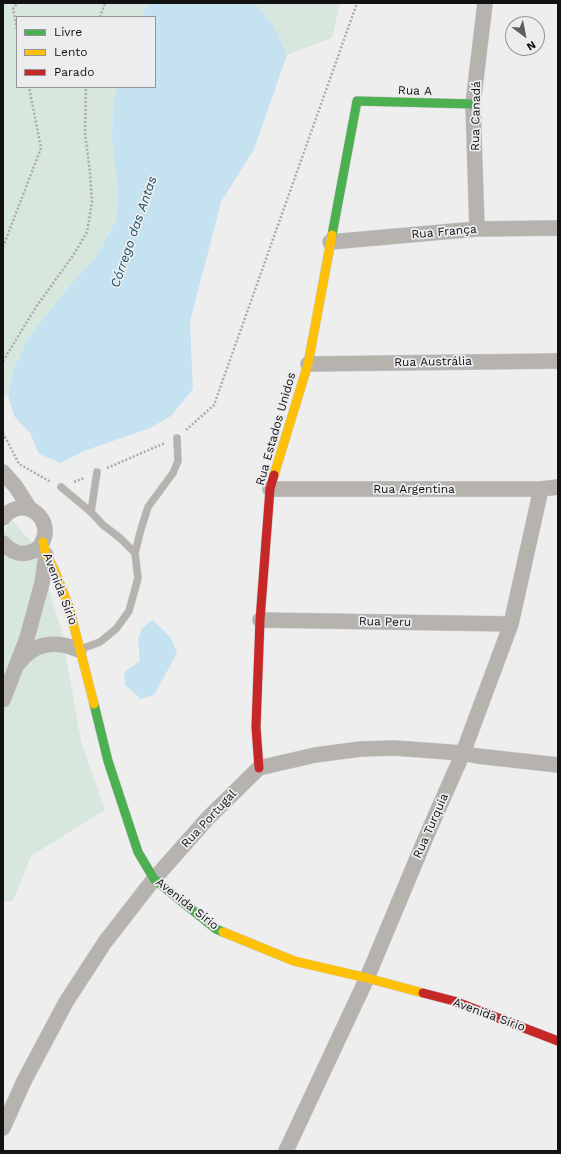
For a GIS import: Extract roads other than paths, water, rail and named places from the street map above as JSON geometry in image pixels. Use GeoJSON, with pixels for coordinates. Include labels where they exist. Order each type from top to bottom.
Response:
{"type":"FeatureCollection","features":[{"type":"Feature","properties":{"kind":"street","name":"Rua Canadá"},"geometry":{"type":"LineString","coordinates":[[477,229],[474,104],[485,3]]}},
{"type":"Feature","properties":{"kind":"street","name":"Rua A"},"geometry":{"type":"LineString","coordinates":[[357,101],[474,104]]}},
{"type":"Feature","properties":{"kind":"street","name":"Rua Estados Unidos"},"geometry":{"type":"LineString","coordinates":[[259,768],[256,727],[260,620],[270,489],[308,364],[357,101]]}},
{"type":"Feature","properties":{"kind":"street","name":"Rua França"},"geometry":{"type":"LineString","coordinates":[[330,242],[477,229],[558,228]]}},
{"type":"Feature","properties":{"kind":"street","name":"Rua Austrália"},"geometry":{"type":"LineString","coordinates":[[308,364],[558,360]]}},
{"type":"Feature","properties":{"kind":"street"},"geometry":{"type":"LineString","coordinates":[[3,472],[16,487],[30,509]]}},
{"type":"Feature","properties":{"kind":"street","name":"Rua Argentina"},"geometry":{"type":"LineString","coordinates":[[270,489],[541,489],[558,487]]}},
{"type":"Feature","properties":{"kind":"street","name":"Rua Turquia"},"geometry":{"type":"LineString","coordinates":[[286,1151],[367,978],[463,753],[511,624],[541,489]]}},
{"type":"Feature","properties":{"kind":"street"},"geometry":{"type":"LineString","coordinates":[[3,518],[7,513],[22,507],[30,509],[36,513],[42,519],[45,526],[42,583],[27,638],[3,700]]}},
{"type":"Feature","properties":{"kind":"street"},"geometry":{"type":"LineString","coordinates":[[3,542],[8,549],[15,553],[31,553],[38,549],[44,549]]}},
{"type":"Feature","properties":{"kind":"street","name":"Avenida Sírio"},"geometry":{"type":"LineString","coordinates":[[44,549],[54,569],[69,607],[108,761],[138,852],[154,879],[216,929],[294,961],[367,978],[454,1001],[558,1041]]}},
{"type":"Feature","properties":{"kind":"street","name":"Rua Peru"},"geometry":{"type":"LineString","coordinates":[[260,620],[511,624]]}},
{"type":"Feature","properties":{"kind":"street"},"geometry":{"type":"LineString","coordinates":[[17,666],[30,652],[47,644],[69,646],[79,650]]}},
{"type":"Feature","properties":{"kind":"street"},"geometry":{"type":"LineString","coordinates":[[259,768],[315,755],[361,749],[394,748],[463,753],[477,756],[558,765]]}},
{"type":"Feature","properties":{"kind":"street","name":"Rua Portugal"},"geometry":{"type":"LineString","coordinates":[[3,1128],[24,1081],[66,1002],[105,942],[154,879],[208,818],[259,768]]}},
{"type":"Feature","properties":{"kind":"lane"},"geometry":{"type":"LineString","coordinates":[[79,650],[100,642],[116,630],[129,611],[138,578],[135,553],[141,528],[148,507],[173,473],[178,460],[177,438]]}},
{"type":"Feature","properties":{"kind":"lane"},"geometry":{"type":"LineString","coordinates":[[91,512],[97,472]]}},
{"type":"Feature","properties":{"kind":"lane"},"geometry":{"type":"LineString","coordinates":[[61,487],[91,512],[103,525],[120,538],[135,553]]}},
{"type":"Feature","properties":{"kind":"water","name":"Córrego das Antas"},"geometry":{"type":"Polygon","coordinates":[[[149,3],[255,3],[273,25],[287,55],[254,149],[221,202],[190,322],[193,389],[171,416],[150,428],[84,451],[61,463],[39,454],[30,433],[14,416],[8,395],[13,370],[28,338],[63,293],[96,257],[116,220],[118,192],[112,137],[113,101],[118,88],[156,88],[156,16],[141,16],[149,3]]]}},
{"type":"Feature","properties":{"kind":"water"},"geometry":{"type":"Polygon","coordinates":[[[153,620],[171,638],[177,653],[154,695],[141,699],[125,685],[124,672],[140,661],[138,639],[142,628],[153,620]]]}}]}
